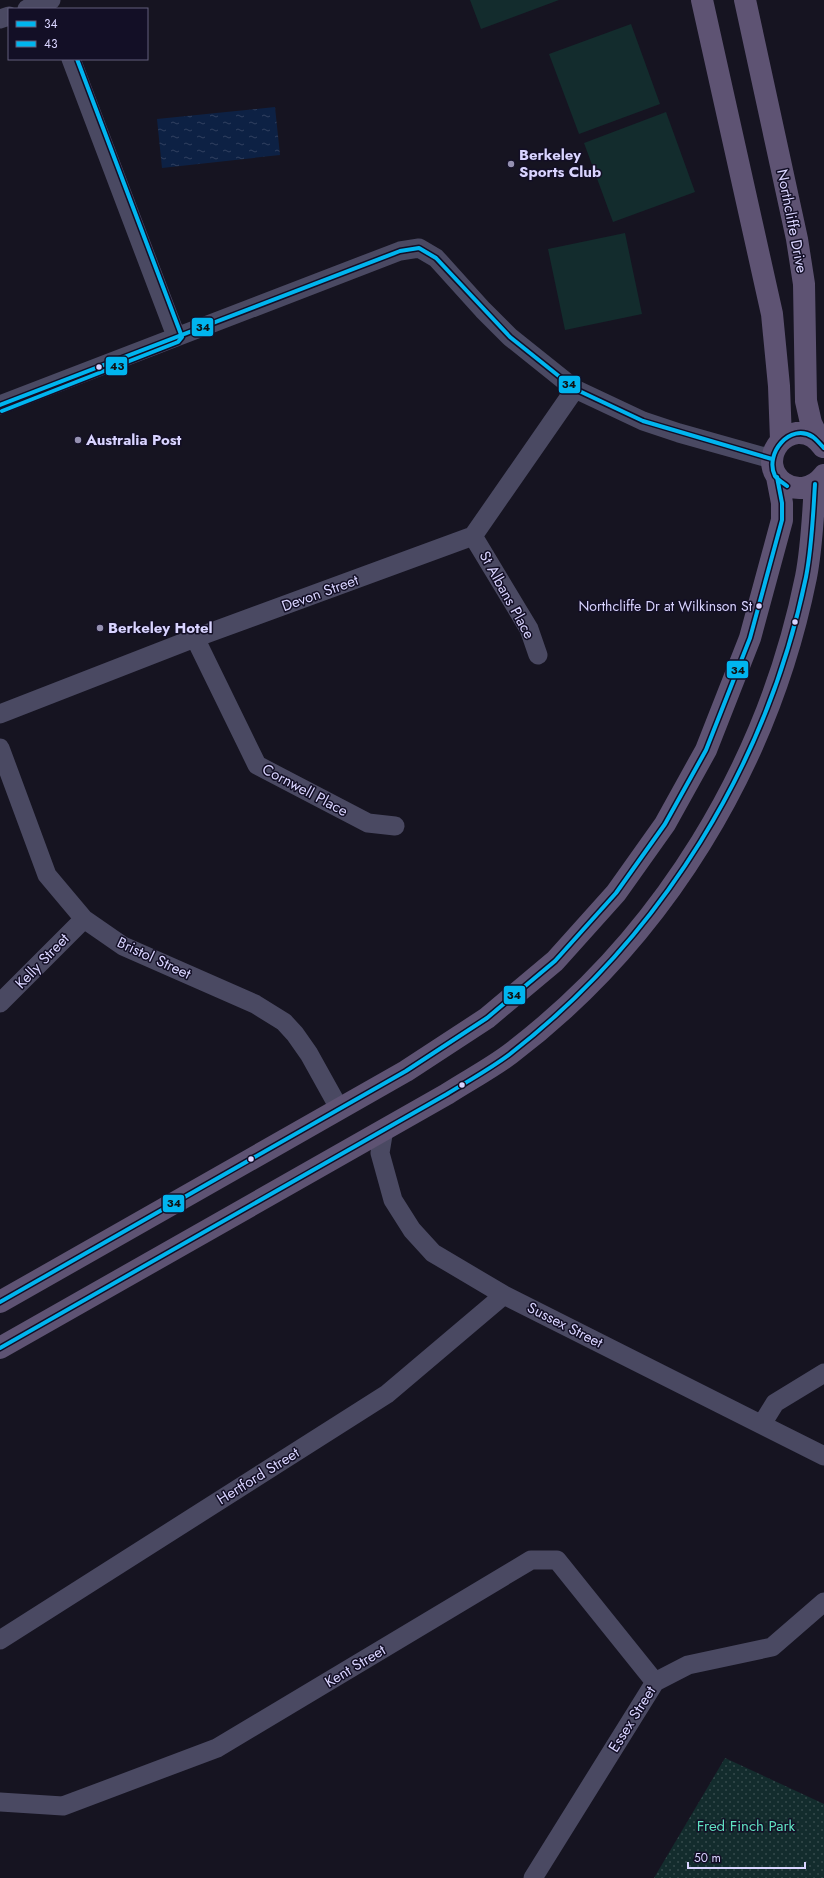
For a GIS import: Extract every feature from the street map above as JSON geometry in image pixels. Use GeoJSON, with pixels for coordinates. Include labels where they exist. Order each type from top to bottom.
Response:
{"type":"FeatureCollection","features":[{"type":"Feature","properties":{"kind":"main road"},"geometry":{"type":"LineString","coordinates":[[0,1302],[406,1071],[487,1018],[555,961],[616,893],[665,824],[706,750],[750,638],[782,520],[782,503],[777,459],[779,386],[772,314],[702,0]]}},
{"type":"Feature","properties":{"kind":"main road","name":"Northcliffe Drive"},"geometry":{"type":"LineString","coordinates":[[746,0],[797,239],[804,284],[806,401],[811,423],[822,445]]}},
{"type":"Feature","properties":{"kind":"main road"},"geometry":{"type":"LineString","coordinates":[[820,480],[806,488],[795,489],[785,485],[777,459],[788,435],[797,433],[806,434],[822,445]]}},
{"type":"Feature","properties":{"kind":"main road"},"geometry":{"type":"LineString","coordinates":[[0,1348],[384,1130],[510,1055],[590,984],[647,920],[702,843],[745,765],[766,714],[785,661],[806,576],[820,480]]}},
{"type":"Feature","properties":{"kind":"street"},"geometry":{"type":"LineString","coordinates":[[31,8],[51,3]]}},
{"type":"Feature","properties":{"kind":"street"},"geometry":{"type":"LineString","coordinates":[[71,60],[176,336]]}},
{"type":"Feature","properties":{"kind":"street"},"geometry":{"type":"LineString","coordinates":[[0,405],[176,336],[411,248],[419,248],[436,258],[483,310],[510,337],[575,389],[643,421],[679,433],[777,459]]}},
{"type":"Feature","properties":{"kind":"street"},"geometry":{"type":"LineString","coordinates":[[473,536],[575,389]]}},
{"type":"Feature","properties":{"kind":"street","name":"Devon Street"},"geometry":{"type":"LineString","coordinates":[[0,714],[196,638],[473,536]]}},
{"type":"Feature","properties":{"kind":"street","name":"St Albans Place"},"geometry":{"type":"LineString","coordinates":[[473,536],[529,629],[538,655]]}},
{"type":"Feature","properties":{"kind":"street","name":"Cornwell Place"},"geometry":{"type":"LineString","coordinates":[[196,638],[257,765],[368,823],[395,826]]}},
{"type":"Feature","properties":{"kind":"street","name":"Bristol Street"},"geometry":{"type":"LineString","coordinates":[[0,748],[47,875],[84,919],[123,946],[255,1004],[284,1022],[296,1034],[309,1054],[339,1108]]}},
{"type":"Feature","properties":{"kind":"street","name":"Kelly Street"},"geometry":{"type":"LineString","coordinates":[[0,1003],[84,919]]}},
{"type":"Feature","properties":{"kind":"street","name":"Sussex Street"},"geometry":{"type":"LineString","coordinates":[[384,1130],[380,1153],[386,1180],[393,1200],[408,1224],[433,1253],[504,1295],[824,1456]]}},
{"type":"Feature","properties":{"kind":"street","name":"Hertford Street"},"geometry":{"type":"LineString","coordinates":[[0,1640],[387,1394],[504,1295]]}},
{"type":"Feature","properties":{"kind":"street"},"geometry":{"type":"LineString","coordinates":[[762,1424],[775,1403],[824,1373]]}},
{"type":"Feature","properties":{"kind":"street","name":"Kent Street"},"geometry":{"type":"LineString","coordinates":[[0,1802],[63,1806],[217,1748],[531,1560],[557,1560],[655,1682]]}},
{"type":"Feature","properties":{"kind":"street","name":"Essex Street"},"geometry":{"type":"LineString","coordinates":[[533,1878],[655,1682],[688,1665],[772,1647],[824,1602]]}},
{"type":"Feature","properties":{"kind":"green space"},"geometry":{"type":"Polygon","coordinates":[[[470,0],[559,0],[481,29],[470,0]]]}},
{"type":"Feature","properties":{"kind":"green space"},"geometry":{"type":"Polygon","coordinates":[[[631,24],[660,104],[579,134],[549,54],[631,24]]]}},
{"type":"Feature","properties":{"kind":"green space"},"geometry":{"type":"Polygon","coordinates":[[[666,112],[695,192],[613,222],[584,143],[666,112]]]}},
{"type":"Feature","properties":{"kind":"green space"},"geometry":{"type":"Polygon","coordinates":[[[625,233],[642,314],[565,330],[548,249],[625,233]]]}},
{"type":"Feature","properties":{"kind":"green space","name":"Fred Finch Park"},"geometry":{"type":"Polygon","coordinates":[[[725,1758],[824,1804],[824,1878],[654,1878],[725,1758]]]}},
{"type":"Feature","properties":{"kind":"water"},"geometry":{"type":"Polygon","coordinates":[[[275,107],[280,155],[162,168],[157,119],[275,107]]]}},
{"type":"Feature","properties":{"kind":"transit line","name":"43"},"geometry":{"type":"LineString","coordinates":[[2,411],[178,342],[182,337],[77,60]]}},
{"type":"Feature","properties":{"kind":"transit line","name":"34"},"geometry":{"type":"LineString","coordinates":[[0,405],[400,251],[419,248],[436,258],[510,337],[575,389],[643,421],[772,459]]}},
{"type":"Feature","properties":{"kind":"transit line","name":"34"},"geometry":{"type":"LineString","coordinates":[[787,486],[775,476],[773,467],[773,459],[776,450],[781,443],[788,437],[804,433],[813,437],[824,448]]}},
{"type":"Feature","properties":{"kind":"transit line","name":"34"},"geometry":{"type":"LineString","coordinates":[[0,1302],[406,1071],[487,1018],[555,961],[616,893],[665,824],[706,750],[750,638],[782,520],[782,503],[777,477]]}},
{"type":"Feature","properties":{"kind":"transit line","name":"34"},"geometry":{"type":"LineString","coordinates":[[0,1348],[487,1070],[510,1054],[565,1007],[615,956],[660,901],[700,842],[735,779],[765,714],[788,647],[806,577],[811,542],[815,484]]}},
{"type":"Feature","properties":{"kind":"place","name":"Berkeley Sports Club"},"geometry":{"type":"Point","coordinates":[511,164]}},
{"type":"Feature","properties":{"kind":"place","name":"Australia Post"},"geometry":{"type":"Point","coordinates":[78,440]}},
{"type":"Feature","properties":{"kind":"place","name":"Northcliffe Dr at Wilkinson St"},"geometry":{"type":"Point","coordinates":[759,606]}},
{"type":"Feature","properties":{"kind":"place","name":"Berkeley Hotel"},"geometry":{"type":"Point","coordinates":[100,628]}}]}
